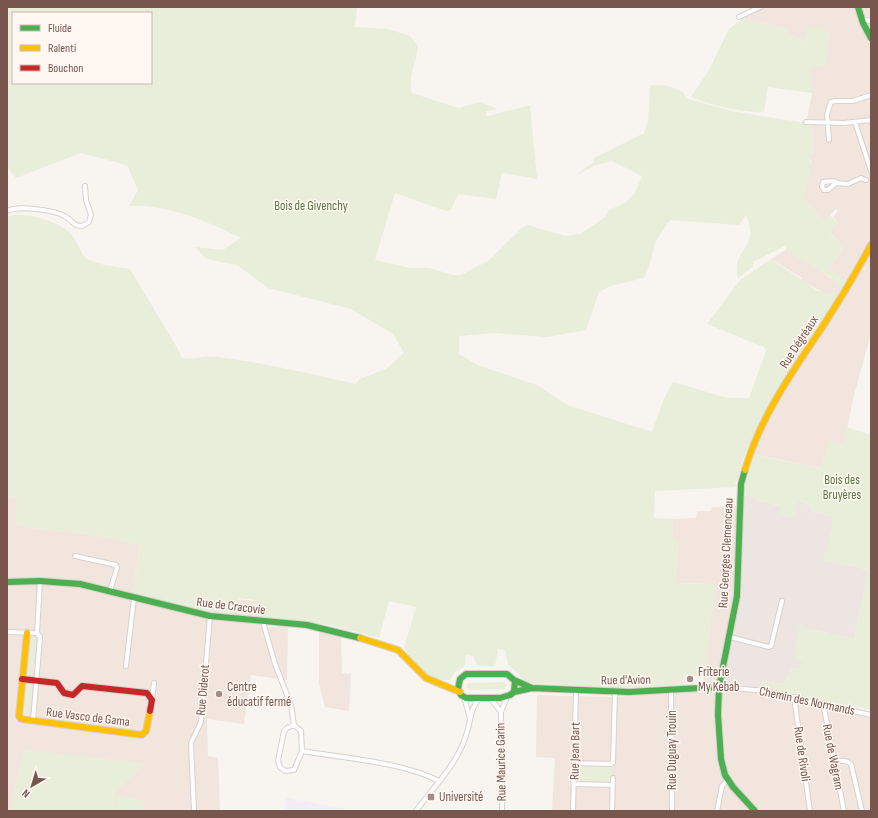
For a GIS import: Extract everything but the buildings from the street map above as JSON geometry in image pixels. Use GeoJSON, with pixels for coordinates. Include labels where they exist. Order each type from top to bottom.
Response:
{"type":"FeatureCollection","features":[{"type":"Feature","properties":{"kind":"street"},"geometry":{"type":"LineString","coordinates":[[739,17],[760,7]]}},
{"type":"Feature","properties":{"kind":"street"},"geometry":{"type":"LineString","coordinates":[[858,7],[861,19],[871,38]]}},
{"type":"Feature","properties":{"kind":"street"},"geometry":{"type":"LineString","coordinates":[[861,19],[871,21]]}},
{"type":"Feature","properties":{"kind":"street"},"geometry":{"type":"LineString","coordinates":[[829,140],[828,108],[833,101],[853,101],[871,94]]}},
{"type":"Feature","properties":{"kind":"street"},"geometry":{"type":"LineString","coordinates":[[806,122],[828,123],[871,120]]}},
{"type":"Feature","properties":{"kind":"street"},"geometry":{"type":"LineString","coordinates":[[855,122],[871,170]]}},
{"type":"Feature","properties":{"kind":"street"},"geometry":{"type":"LineString","coordinates":[[838,183],[848,184],[861,178],[866,180]]}},
{"type":"Feature","properties":{"kind":"street"},"geometry":{"type":"LineString","coordinates":[[7,211],[12,208],[28,208],[66,217],[73,224],[82,226],[89,222],[91,215],[86,200],[85,186]]}},
{"type":"Feature","properties":{"kind":"street","name":"Rue Dégréaux"},"geometry":{"type":"LineString","coordinates":[[750,453],[786,381],[843,295],[871,246]]}},
{"type":"Feature","properties":{"kind":"street","name":"Rue Georges Clemenceau"},"geometry":{"type":"LineString","coordinates":[[750,453],[741,484],[737,596],[730,638],[719,687],[718,706],[722,764],[727,780],[754,811]]}},
{"type":"Feature","properties":{"kind":"street"},"geometry":{"type":"LineString","coordinates":[[75,556],[116,565],[117,568],[110,591]]}},
{"type":"Feature","properties":{"kind":"street","name":"Rue de Cracovie"},"geometry":{"type":"LineString","coordinates":[[7,582],[80,584],[172,608],[210,616],[308,625],[380,643],[398,650],[426,678],[462,694],[480,698],[508,697]]}},
{"type":"Feature","properties":{"kind":"street"},"geometry":{"type":"LineString","coordinates":[[33,721],[40,637],[37,633],[40,582]]}},
{"type":"Feature","properties":{"kind":"street"},"geometry":{"type":"LineString","coordinates":[[126,666],[134,598]]}},
{"type":"Feature","properties":{"kind":"street"},"geometry":{"type":"LineString","coordinates":[[730,638],[771,646],[782,601]]}},
{"type":"Feature","properties":{"kind":"street","name":"Rue Diderot"},"geometry":{"type":"LineString","coordinates":[[194,811],[191,743],[201,722],[210,616]]}},
{"type":"Feature","properties":{"kind":"street"},"geometry":{"type":"LineString","coordinates":[[263,622],[275,664],[291,706],[294,725],[300,729],[303,735],[302,751],[294,770],[288,772],[280,767],[278,761],[284,731],[294,725]]}},
{"type":"Feature","properties":{"kind":"street"},"geometry":{"type":"LineString","coordinates":[[7,632],[37,633]]}},
{"type":"Feature","properties":{"kind":"street"},"geometry":{"type":"LineString","coordinates":[[22,679],[27,633]]}},
{"type":"Feature","properties":{"kind":"street","name":"Rue d'Avion"},"geometry":{"type":"LineString","coordinates":[[459,679],[466,674],[504,674],[532,688]]}},
{"type":"Feature","properties":{"kind":"street","name":"Rue Vasco de Gama"},"geometry":{"type":"LineString","coordinates":[[152,700],[147,693],[82,686],[73,695],[64,693],[57,683],[22,679],[19,716],[21,719],[33,721],[142,735],[146,731],[152,700],[154,683]]}},
{"type":"Feature","properties":{"kind":"street"},"geometry":{"type":"LineString","coordinates":[[440,685],[452,684],[459,679]]}},
{"type":"Feature","properties":{"kind":"street"},"geometry":{"type":"LineString","coordinates":[[459,679],[458,686],[470,717]]}},
{"type":"Feature","properties":{"kind":"street"},"geometry":{"type":"LineString","coordinates":[[508,697],[514,692],[516,686],[514,680]]}},
{"type":"Feature","properties":{"kind":"street","name":"Rue d'Avion"},"geometry":{"type":"LineString","coordinates":[[514,692],[532,688],[615,692],[719,687]]}},
{"type":"Feature","properties":{"kind":"street","name":"Chemin des Normands"},"geometry":{"type":"LineString","coordinates":[[719,687],[753,689],[871,715]]}},
{"type":"Feature","properties":{"kind":"street","name":"Rue Jean Bart"},"geometry":{"type":"LineString","coordinates":[[573,811],[576,690]]}},
{"type":"Feature","properties":{"kind":"street","name":"Rue Duguay Trouin"},"geometry":{"type":"LineString","coordinates":[[671,690],[672,811]]}},
{"type":"Feature","properties":{"kind":"street"},"geometry":{"type":"LineString","coordinates":[[574,764],[611,764],[613,762],[615,692]]}},
{"type":"Feature","properties":{"kind":"street","name":"Rue Maurice Garin"},"geometry":{"type":"LineString","coordinates":[[502,811],[501,712],[508,697]]}},
{"type":"Feature","properties":{"kind":"street","name":"Rue de Rivoli"},"geometry":{"type":"LineString","coordinates":[[794,697],[810,811]]}},
{"type":"Feature","properties":{"kind":"street"},"geometry":{"type":"LineString","coordinates":[[416,811],[439,781],[460,749],[467,732],[474,705],[480,698]]}},
{"type":"Feature","properties":{"kind":"street","name":"Rue Maurice Garin"},"geometry":{"type":"LineString","coordinates":[[490,698],[501,712]]}},
{"type":"Feature","properties":{"kind":"street","name":"Rue de Wagram"},"geometry":{"type":"LineString","coordinates":[[823,704],[844,811]]}},
{"type":"Feature","properties":{"kind":"street"},"geometry":{"type":"LineString","coordinates":[[302,751],[390,766],[421,774],[439,781]]}},
{"type":"Feature","properties":{"kind":"street"},"geometry":{"type":"LineString","coordinates":[[834,760],[846,761],[851,764],[862,811]]}},
{"type":"Feature","properties":{"kind":"street"},"geometry":{"type":"LineString","coordinates":[[612,811],[613,778]]}},
{"type":"Feature","properties":{"kind":"street"},"geometry":{"type":"LineString","coordinates":[[717,811],[722,786],[727,780]]}},
{"type":"Feature","properties":{"kind":"street"},"geometry":{"type":"LineString","coordinates":[[574,784],[612,785]]}},
{"type":"Feature","properties":{"kind":"shaded area"},"geometry":{"type":"Polygon","coordinates":[[[753,7],[871,7],[871,333],[853,399],[844,445],[821,468],[747,453],[763,418],[830,296],[801,280],[802,278],[771,259],[786,250],[818,269],[832,279],[833,282],[829,269],[843,248],[829,231],[838,223],[833,217],[838,211],[836,209],[824,221],[803,197],[811,161],[808,155],[813,155],[812,124],[807,119],[812,93],[812,65],[805,41],[786,34],[788,29],[743,18],[741,13],[753,7]]]}},
{"type":"Feature","properties":{"kind":"shaded area"},"geometry":{"type":"Polygon","coordinates":[[[7,495],[16,498],[16,524],[33,528],[94,535],[140,545],[133,592],[261,601],[262,627],[288,627],[287,680],[251,675],[244,724],[207,719],[208,756],[218,758],[220,811],[7,811],[7,495]]]}},
{"type":"Feature","properties":{"kind":"shaded area"},"geometry":{"type":"Polygon","coordinates":[[[747,495],[763,502],[780,506],[797,500],[807,504],[813,512],[834,516],[832,531],[824,560],[869,570],[854,639],[804,628],[800,623],[803,664],[800,668],[791,669],[784,684],[763,681],[761,688],[723,683],[738,609],[741,576],[744,496],[747,495]]]}},
{"type":"Feature","properties":{"kind":"shaded area"},"geometry":{"type":"Polygon","coordinates":[[[737,506],[734,602],[717,682],[707,684],[703,683],[715,584],[675,583],[678,540],[672,540],[673,519],[696,518],[697,511],[711,511],[712,507],[737,506]]]}},
{"type":"Feature","properties":{"kind":"shaded area"},"geometry":{"type":"Polygon","coordinates":[[[319,631],[341,636],[342,673],[351,674],[349,711],[325,707],[319,684],[319,631]]]}},
{"type":"Feature","properties":{"kind":"shaded area"},"geometry":{"type":"Polygon","coordinates":[[[712,690],[715,693],[719,762],[723,778],[751,811],[552,811],[555,758],[536,757],[537,695],[612,697],[712,690]]]}},
{"type":"Feature","properties":{"kind":"shaded area"},"geometry":{"type":"Polygon","coordinates":[[[751,691],[810,702],[871,719],[871,811],[757,811],[727,775],[723,758],[720,709],[721,692],[751,691]]]}},
{"type":"Feature","properties":{"kind":"shaded area"},"geometry":{"type":"Polygon","coordinates":[[[286,798],[353,810],[356,811],[284,811],[286,798]]]}},
{"type":"Feature","properties":{"kind":"green space","name":"Bois de Givenchy"},"geometry":{"type":"Polygon","coordinates":[[[7,7],[357,7],[355,27],[388,29],[410,36],[418,46],[411,75],[412,93],[459,108],[480,102],[497,109],[487,111],[486,116],[530,105],[537,179],[502,173],[496,199],[458,194],[451,210],[446,211],[395,193],[375,260],[411,268],[429,268],[453,275],[461,275],[488,261],[522,228],[528,225],[565,236],[580,234],[604,218],[609,210],[625,203],[634,194],[642,177],[640,175],[612,161],[596,165],[576,175],[594,162],[594,158],[644,133],[648,121],[650,86],[663,85],[671,87],[683,92],[686,98],[732,111],[812,124],[813,155],[809,155],[811,167],[803,197],[824,221],[830,215],[838,223],[829,232],[843,248],[829,269],[848,281],[843,291],[830,277],[786,250],[787,245],[753,262],[753,266],[738,279],[737,263],[750,237],[750,227],[746,215],[739,225],[670,220],[656,241],[644,278],[610,286],[599,292],[586,330],[547,337],[494,333],[459,336],[459,354],[478,365],[537,385],[567,405],[652,432],[664,399],[673,382],[728,398],[749,398],[766,351],[764,347],[707,324],[740,280],[771,259],[818,291],[822,291],[830,296],[834,291],[841,294],[796,359],[773,399],[743,459],[739,478],[735,483],[738,487],[655,491],[654,518],[673,519],[672,540],[678,540],[675,583],[715,584],[704,676],[684,675],[685,685],[618,688],[530,683],[523,681],[518,673],[508,665],[505,650],[498,649],[495,666],[477,666],[473,656],[466,655],[465,666],[454,673],[450,680],[442,680],[423,671],[404,648],[416,607],[389,601],[379,638],[331,625],[262,617],[261,601],[239,598],[231,615],[205,613],[133,593],[140,545],[94,535],[33,528],[16,524],[16,498],[7,495],[8,216],[31,216],[57,224],[69,232],[76,241],[85,258],[104,265],[130,269],[182,358],[214,357],[235,359],[355,384],[360,379],[386,369],[404,353],[393,334],[351,309],[268,288],[237,265],[206,259],[195,247],[223,250],[241,238],[201,220],[172,211],[157,207],[129,206],[138,190],[127,165],[81,153],[16,178],[7,167],[7,7]]]}},
{"type":"Feature","properties":{"kind":"green space"},"geometry":{"type":"Polygon","coordinates":[[[743,18],[788,29],[786,34],[804,41],[808,26],[831,32],[825,66],[812,66],[812,93],[768,87],[764,112],[726,108],[691,97],[709,70],[729,29],[743,18]]]}},
{"type":"Feature","properties":{"kind":"green space","name":"Bois des Bruyères"},"geometry":{"type":"Polygon","coordinates":[[[847,427],[871,435],[871,710],[761,688],[763,681],[784,684],[791,669],[800,668],[803,664],[794,654],[800,622],[804,628],[854,639],[869,570],[823,560],[832,531],[833,516],[813,512],[807,504],[798,500],[798,511],[793,519],[779,515],[780,506],[750,497],[745,491],[748,467],[755,455],[820,468],[829,440],[844,445],[847,427]]]}},
{"type":"Feature","properties":{"kind":"green space"},"geometry":{"type":"Polygon","coordinates":[[[30,638],[36,638],[32,676],[27,675],[30,638]]]}},
{"type":"Feature","properties":{"kind":"green space"},"geometry":{"type":"Polygon","coordinates":[[[503,682],[507,685],[504,689],[470,690],[466,687],[469,683],[503,682]]]}},
{"type":"Feature","properties":{"kind":"green space"},"geometry":{"type":"Polygon","coordinates":[[[26,684],[32,684],[28,717],[23,715],[26,684]]]}},
{"type":"Feature","properties":{"kind":"green space"},"geometry":{"type":"Polygon","coordinates":[[[23,750],[146,763],[116,792],[114,811],[10,811],[23,750]]]}},
{"type":"Feature","properties":{"kind":"green space"},"geometry":{"type":"Polygon","coordinates":[[[578,765],[612,767],[610,784],[578,783],[576,781],[578,765]]]}},
{"type":"Feature","properties":{"kind":"green space"},"geometry":{"type":"Polygon","coordinates":[[[117,795],[144,801],[142,811],[115,811],[117,795]]]}},
{"type":"Feature","properties":{"kind":"traffic: fast"},"geometry":{"type":"LineString","coordinates":[[858,7],[863,23],[871,38]]}},
{"type":"Feature","properties":{"kind":"traffic: fast"},"geometry":{"type":"LineString","coordinates":[[745,470],[741,484],[737,596],[719,687],[718,715],[721,759],[725,775],[733,787],[755,811]]}},
{"type":"Feature","properties":{"kind":"traffic: fast"},"geometry":{"type":"LineString","coordinates":[[7,582],[40,581],[80,584],[210,616],[307,625],[360,638]]}},
{"type":"Feature","properties":{"kind":"traffic: fast"},"geometry":{"type":"LineString","coordinates":[[466,674],[507,674],[515,681],[514,692],[500,698],[466,698],[461,695],[458,689],[460,679],[466,674]]}},
{"type":"Feature","properties":{"kind":"traffic: fast"},"geometry":{"type":"LineString","coordinates":[[514,680],[532,688]]}},
{"type":"Feature","properties":{"kind":"traffic: fast"},"geometry":{"type":"LineString","coordinates":[[514,692],[532,688],[629,692],[719,687]]}},
{"type":"Feature","properties":{"kind":"traffic: slow"},"geometry":{"type":"LineString","coordinates":[[745,470],[759,431],[778,395],[836,306],[871,245]]}},
{"type":"Feature","properties":{"kind":"traffic: slow"},"geometry":{"type":"LineString","coordinates":[[27,633],[19,716],[21,719],[142,735],[146,731],[150,711]]}},
{"type":"Feature","properties":{"kind":"traffic: slow"},"geometry":{"type":"LineString","coordinates":[[360,638],[398,650],[426,678],[460,692]]}},
{"type":"Feature","properties":{"kind":"traffic: jam"},"geometry":{"type":"LineString","coordinates":[[22,679],[57,683],[64,693],[73,695],[82,686],[147,693],[152,700],[150,711]]}},
{"type":"Feature","properties":{"kind":"place","name":"Friterie My Kebab"},"geometry":{"type":"Point","coordinates":[690,679]}},
{"type":"Feature","properties":{"kind":"place","name":"Centre éducatif fermé"},"geometry":{"type":"Point","coordinates":[219,694]}},
{"type":"Feature","properties":{"kind":"place","name":"Université"},"geometry":{"type":"Point","coordinates":[431,797]}}]}
